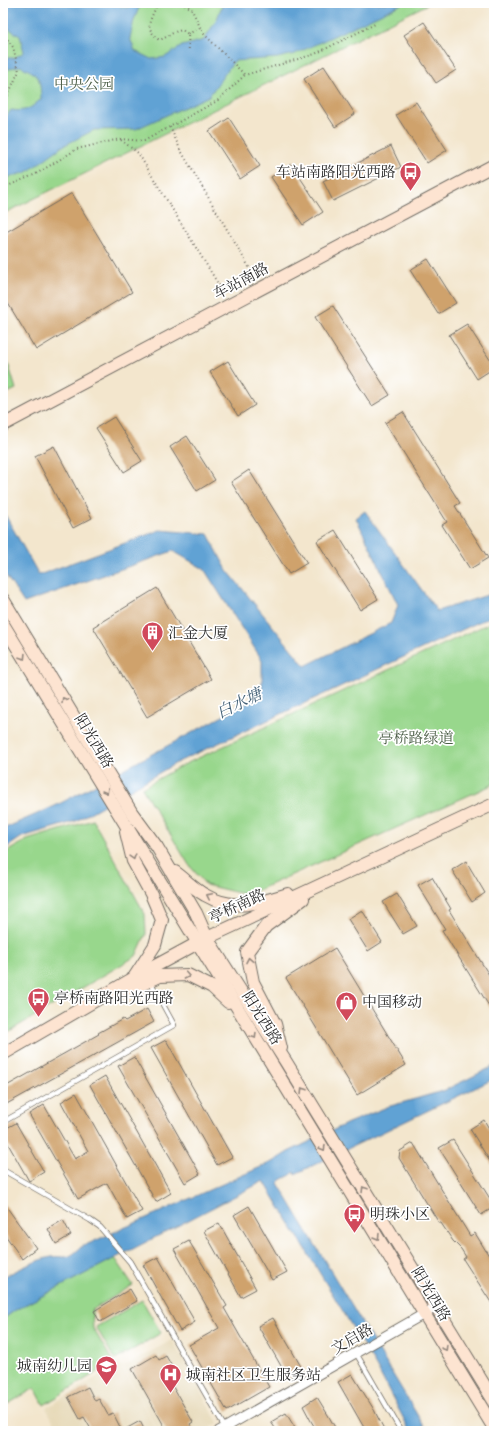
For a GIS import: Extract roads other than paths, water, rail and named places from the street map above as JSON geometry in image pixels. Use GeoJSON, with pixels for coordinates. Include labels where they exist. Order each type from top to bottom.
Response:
{"type":"FeatureCollection","features":[{"type":"Feature","properties":{"kind":"main road","name":"车站南路"},"geometry":{"type":"LineString","coordinates":[[3,425],[494,165]]}},
{"type":"Feature","properties":{"kind":"main road","name":"阳光西路"},"geometry":{"type":"LineString","coordinates":[[3,599],[94,760],[202,940],[240,1014],[494,1428]]}},
{"type":"Feature","properties":{"kind":"main road","name":"阳光西路"},"geometry":{"type":"LineString","coordinates":[[3,624],[94,760]]}},
{"type":"Feature","properties":{"kind":"main road","name":"亭桥南路"},"geometry":{"type":"LineString","coordinates":[[3,1054],[202,940],[494,804]]}},
{"type":"Feature","properties":{"kind":"main road","name":"阳光西路"},"geometry":{"type":"LineString","coordinates":[[128,816],[157,847],[196,913],[202,940],[286,1062],[494,1401]]}},
{"type":"Feature","properties":{"kind":"main road"},"geometry":{"type":"LineString","coordinates":[[128,816],[133,861],[151,894],[162,920],[155,945],[134,978]]}},
{"type":"Feature","properties":{"kind":"main road"},"geometry":{"type":"LineString","coordinates":[[169,867],[205,895],[226,904],[247,905],[327,882]]}},
{"type":"Feature","properties":{"kind":"main road"},"geometry":{"type":"LineString","coordinates":[[286,1062],[275,1024],[253,982],[248,952],[266,926],[327,882]]}},
{"type":"Feature","properties":{"kind":"main road"},"geometry":{"type":"LineString","coordinates":[[106,994],[132,989],[160,976],[188,975],[212,987],[240,1014]]}},
{"type":"Feature","properties":{"kind":"street","name":"文启路"},"geometry":{"type":"LineString","coordinates":[[222,1429],[436,1307]]}},
{"type":"Feature","properties":{"kind":"lane"},"geometry":{"type":"LineString","coordinates":[[3,1122],[174,1024],[150,981]]}},
{"type":"Feature","properties":{"kind":"lane"},"geometry":{"type":"LineString","coordinates":[[3,1170],[100,1226],[130,1262],[222,1429]]}},
{"type":"Feature","properties":{"kind":"lane"},"geometry":{"type":"LineString","coordinates":[[357,1353],[401,1431]]}},
{"type":"Feature","properties":{"kind":"lane"},"geometry":{"type":"LineString","coordinates":[[458,1370],[470,1363]]}},
{"type":"Feature","properties":{"kind":"water","name":"中央公园"},"geometry":{"type":"Polygon","coordinates":[[[3,3],[117,3],[121,7],[128,8],[133,3],[141,3],[134,20],[130,38],[135,51],[151,59],[165,57],[182,46],[204,40],[217,19],[223,3],[404,3],[295,54],[277,58],[234,61],[209,96],[136,129],[94,130],[63,146],[27,172],[3,179],[3,121],[11,110],[20,111],[28,109],[41,99],[38,78],[32,72],[20,66],[3,72],[3,58],[14,58],[24,52],[20,36],[3,25],[3,3]]]}},
{"type":"Feature","properties":{"kind":"water"},"geometry":{"type":"Polygon","coordinates":[[[3,511],[39,575],[160,530],[208,534],[227,570],[305,666],[391,623],[398,605],[356,518],[365,511],[437,611],[494,593],[494,615],[178,762],[76,821],[22,837],[3,850],[3,829],[57,805],[262,695],[262,660],[204,569],[173,551],[24,603],[3,571],[3,511]]]}},
{"type":"Feature","properties":{"kind":"water"},"geometry":{"type":"Polygon","coordinates":[[[494,1066],[494,1079],[295,1174],[295,1171],[278,1183],[427,1431],[410,1431],[376,1366],[264,1181],[17,1309],[3,1319],[3,1277],[42,1259],[68,1257],[81,1247],[272,1162],[288,1152],[348,1123],[387,1107],[443,1091],[494,1066]]]}},
{"type":"Feature","properties":{"kind":"place","name":"车站南路阳光西路"},"geometry":{"type":"Point","coordinates":[411,192]}},
{"type":"Feature","properties":{"kind":"place","name":"汇金大厦"},"geometry":{"type":"Point","coordinates":[152,652]}},
{"type":"Feature","properties":{"kind":"place","name":"亭桥南路阳光西路"},"geometry":{"type":"Point","coordinates":[38,1018]}},
{"type":"Feature","properties":{"kind":"place","name":"中国移动"},"geometry":{"type":"Point","coordinates":[346,1022]}},
{"type":"Feature","properties":{"kind":"place","name":"明珠小区"},"geometry":{"type":"Point","coordinates":[355,1234]}},
{"type":"Feature","properties":{"kind":"place","name":"城南幼儿园"},"geometry":{"type":"Point","coordinates":[107,1386]}},
{"type":"Feature","properties":{"kind":"place","name":"城南社区卫生服务站"},"geometry":{"type":"Point","coordinates":[170,1394]}},
{"type":"Feature","properties":{"kind":"water label","name":"白水塘"},"geometry":{"type":"Point","coordinates":[239,703]}},
{"type":"Feature","properties":{"kind":"park label","name":"亭桥路绿道"},"geometry":{"type":"Point","coordinates":[416,738]}}]}
